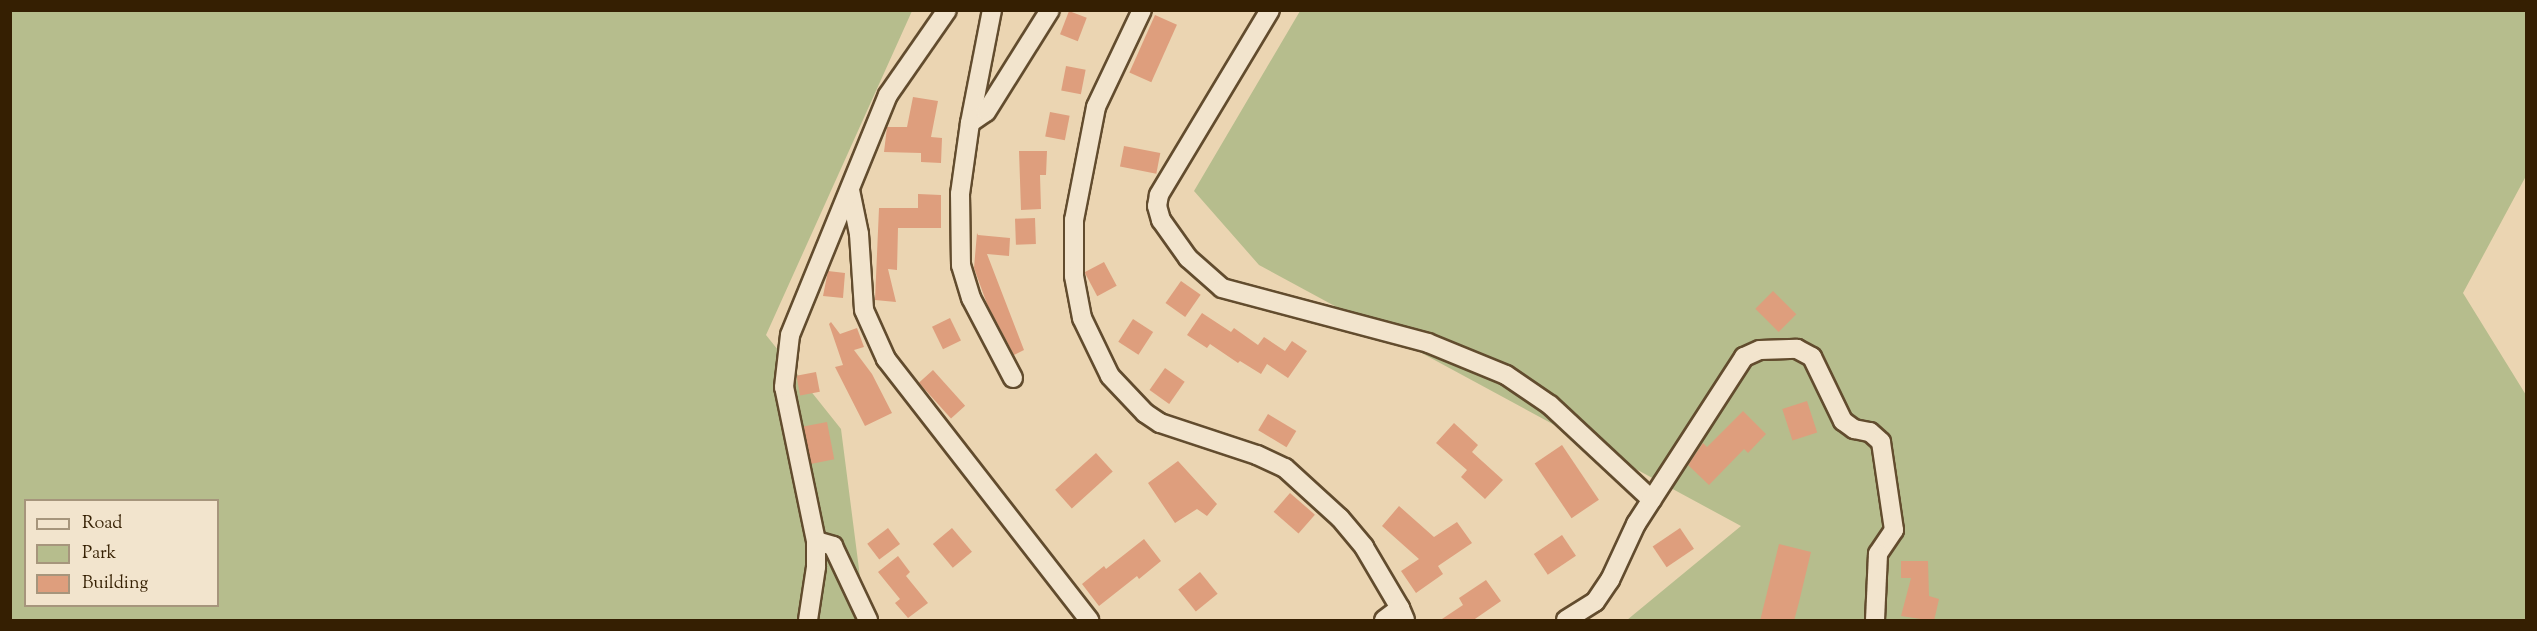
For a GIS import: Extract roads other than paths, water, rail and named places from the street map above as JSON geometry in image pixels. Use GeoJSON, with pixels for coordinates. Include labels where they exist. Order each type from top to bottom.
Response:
{"type":"FeatureCollection","features":[{"type":"Feature","properties":{"kind":"street"},"geometry":{"type":"LineString","coordinates":[[808,621],[816,567],[816,541],[784,387],[790,335],[822,251],[850,190],[888,95],[947,10]]}},
{"type":"Feature","properties":{"kind":"street"},"geometry":{"type":"LineString","coordinates":[[992,10],[970,123],[960,194],[961,265],[971,298],[1013,378]]}},
{"type":"Feature","properties":{"kind":"street"},"geometry":{"type":"LineString","coordinates":[[970,123],[986,112],[1050,10]]}},
{"type":"Feature","properties":{"kind":"street"},"geometry":{"type":"LineString","coordinates":[[1142,10],[1096,107],[1074,220],[1074,276],[1082,318],[1110,376],[1126,396],[1160,423],[1257,455],[1285,468],[1346,525],[1364,547],[1403,614],[1384,621]]}},
{"type":"Feature","properties":{"kind":"street"},"geometry":{"type":"LineString","coordinates":[[1270,10],[1159,195],[1156,206],[1161,220],[1188,258],[1222,288],[1428,343],[1506,375],[1550,405],[1652,500]]}},
{"type":"Feature","properties":{"kind":"street"},"geometry":{"type":"LineString","coordinates":[[850,190],[859,234],[864,310],[886,359],[1089,621]]}},
{"type":"Feature","properties":{"kind":"street"},"geometry":{"type":"LineString","coordinates":[[1566,621],[1595,602],[1652,500],[1744,357],[1760,350],[1797,350],[1812,357],[1843,421],[1854,429],[1870,432],[1881,442],[1894,530],[1878,554],[1875,621]]}},
{"type":"Feature","properties":{"kind":"street"},"geometry":{"type":"LineString","coordinates":[[816,541],[833,546],[868,621]]}}]}
